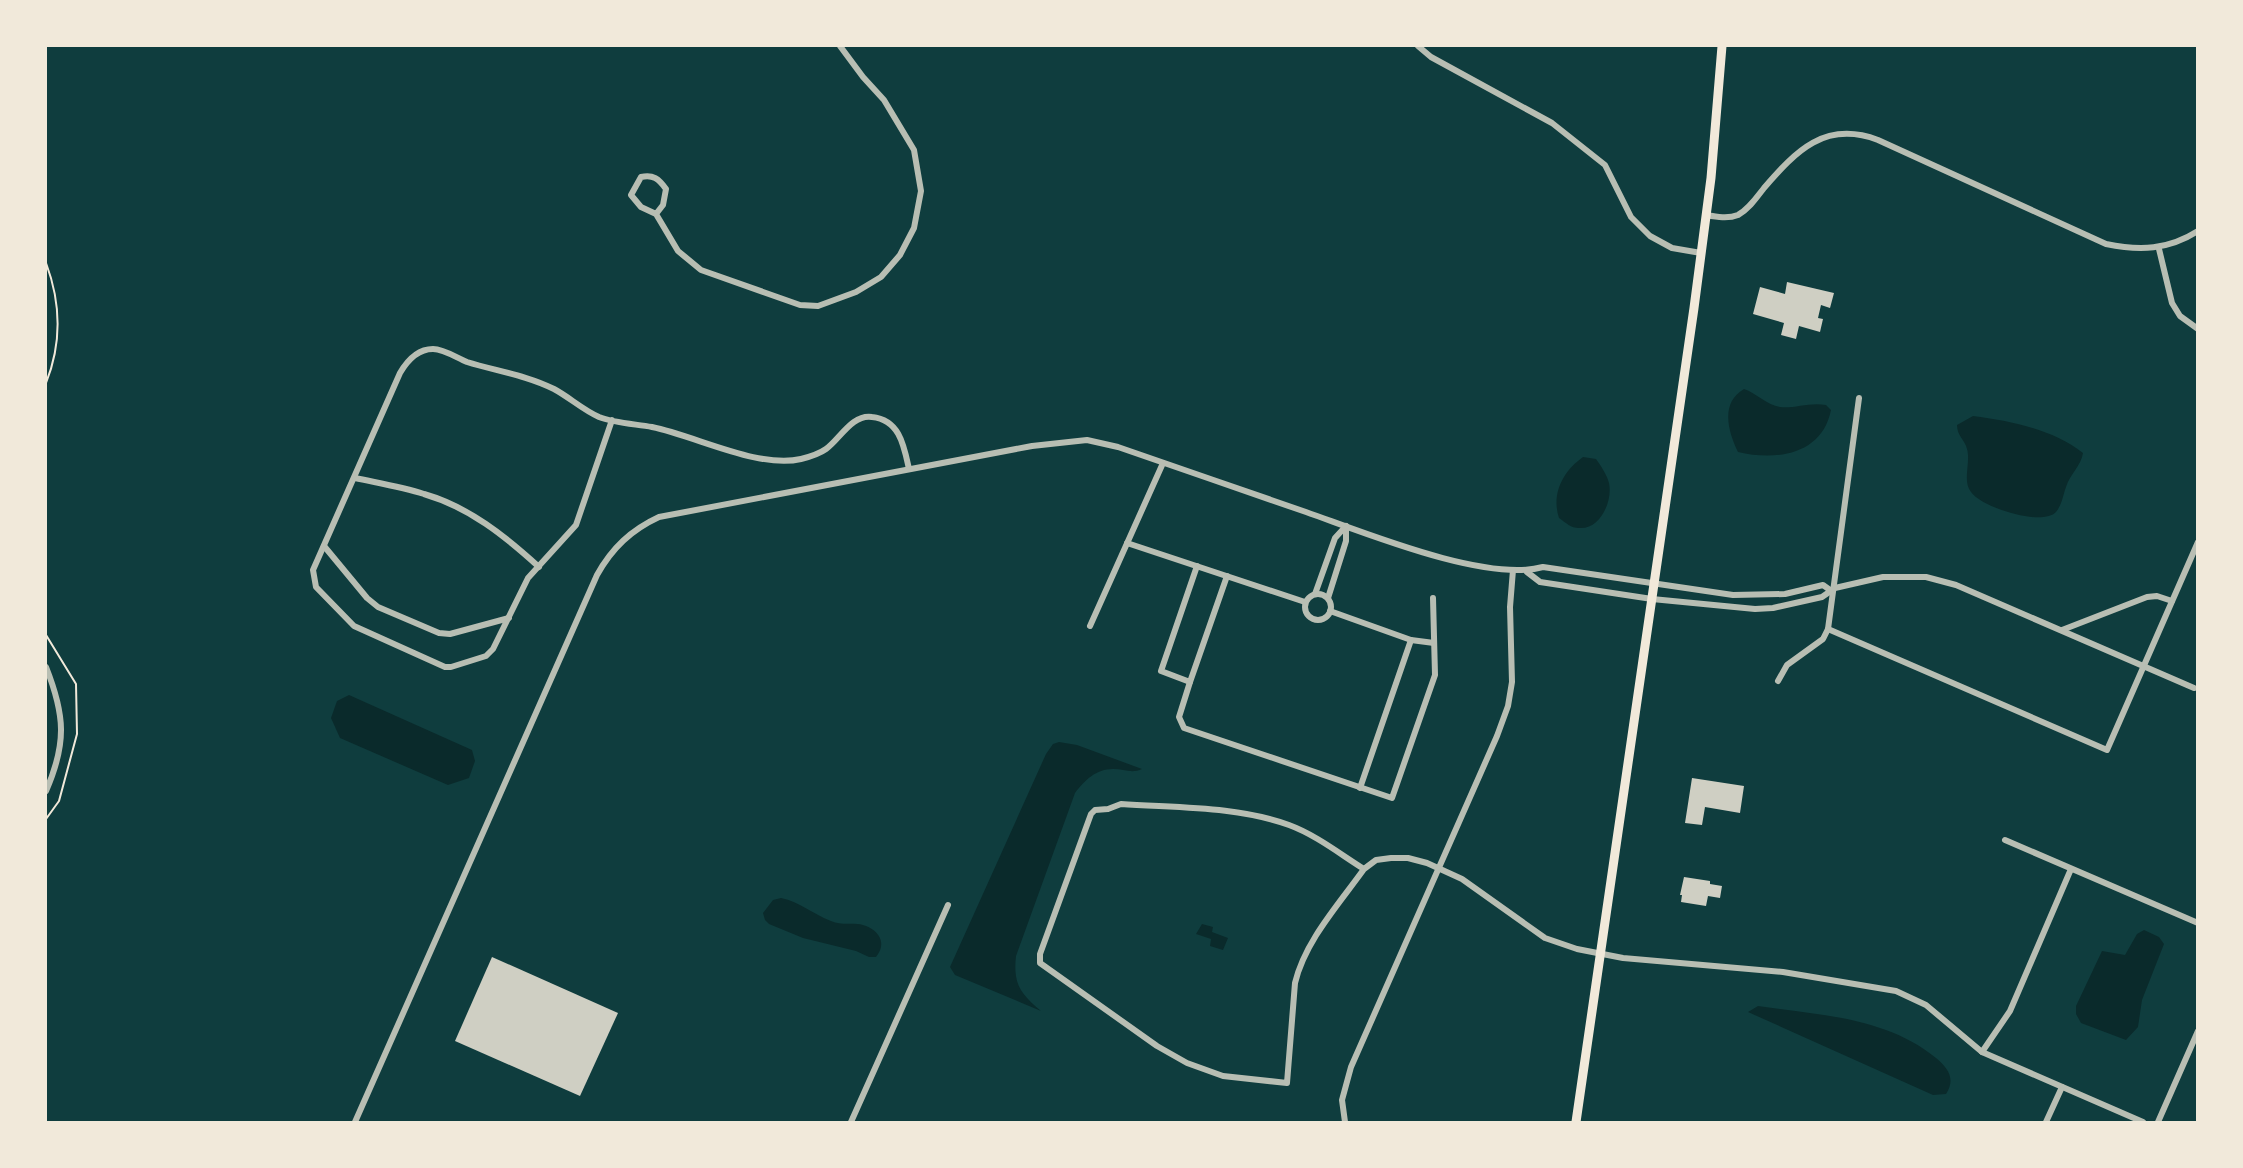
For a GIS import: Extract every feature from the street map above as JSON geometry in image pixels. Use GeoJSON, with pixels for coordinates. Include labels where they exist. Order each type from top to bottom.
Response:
{"type":"FeatureCollection","features":[{"type":"Feature","properties":{"kind":"main road"},"geometry":{"type":"LineString","coordinates":[[1576,1122],[1701,253],[1711,178],[1722,46]]}},
{"type":"Feature","properties":{"kind":"street"},"geometry":{"type":"LineString","coordinates":[[656,214],[663,205],[666,190],[657,179],[649,175],[641,177],[631,195],[641,207],[656,214],[678,251],[701,270],[800,305],[818,306],[856,292],[881,277],[900,255],[914,228],[921,191],[914,150],[884,100],[840,46]]}},
{"type":"Feature","properties":{"kind":"street"},"geometry":{"type":"LineString","coordinates":[[1418,46],[1431,57],[1552,123],[1605,165],[1631,217],[1656,240],[1678,250],[1701,253]]}},
{"type":"Feature","properties":{"kind":"street"},"geometry":{"type":"LineString","coordinates":[[1706,215],[1726,218],[1740,214],[1751,205],[1794,154],[1806,145],[1828,136],[1855,133],[1878,140],[2099,242],[2130,249],[2158,249],[2197,231]]}},
{"type":"Feature","properties":{"kind":"street"},"geometry":{"type":"LineString","coordinates":[[2158,249],[2176,311],[2197,328]]}},
{"type":"Feature","properties":{"kind":"street"},"geometry":{"type":"LineString","coordinates":[[612,419],[576,525],[528,578],[493,649],[486,656],[445,667],[354,626],[316,587],[313,570],[400,373],[406,363],[423,350],[435,349],[487,368],[509,371],[554,389],[600,418],[612,419],[679,433],[765,461],[800,460],[825,450],[857,420],[864,416],[873,416],[894,427],[902,439],[909,469]]}},
{"type":"Feature","properties":{"kind":"street"},"geometry":{"type":"LineString","coordinates":[[1778,681],[1787,665],[1823,639],[1828,629],[1859,398]]}},
{"type":"Feature","properties":{"kind":"street"},"geometry":{"type":"LineString","coordinates":[[355,1122],[597,575],[613,550],[635,530],[671,513],[1032,446],[1087,440],[1118,447],[1346,526],[1467,563],[1527,572],[1544,567],[1733,595],[1785,594],[1823,585],[1833,589]]}},
{"type":"Feature","properties":{"kind":"street"},"geometry":{"type":"LineString","coordinates":[[1090,626],[1163,463]]}},
{"type":"Feature","properties":{"kind":"street"},"geometry":{"type":"LineString","coordinates":[[355,478],[428,495],[475,516],[508,539],[539,566]]}},
{"type":"Feature","properties":{"kind":"street"},"geometry":{"type":"LineString","coordinates":[[1305,602],[1315,594],[1335,538],[1346,526]]}},
{"type":"Feature","properties":{"kind":"street"},"geometry":{"type":"LineString","coordinates":[[1305,602],[1306,614],[1313,620],[1321,620],[1331,611],[1328,598],[1346,541],[1346,526]]}},
{"type":"Feature","properties":{"kind":"street"},"geometry":{"type":"LineString","coordinates":[[1828,629],[2107,750],[2197,542]]}},
{"type":"Feature","properties":{"kind":"street"},"geometry":{"type":"LineString","coordinates":[[1127,543],[1305,602]]}},
{"type":"Feature","properties":{"kind":"street"},"geometry":{"type":"LineString","coordinates":[[324,546],[367,598],[378,607],[439,634],[450,634],[509,618]]}},
{"type":"Feature","properties":{"kind":"street"},"geometry":{"type":"LineString","coordinates":[[1190,682],[1161,671],[1197,565]]}},
{"type":"Feature","properties":{"kind":"street"},"geometry":{"type":"LineString","coordinates":[[1345,1122],[1342,1100],[1351,1067],[1508,706],[1512,682],[1510,607],[1513,570]]}},
{"type":"Feature","properties":{"kind":"street"},"geometry":{"type":"LineString","coordinates":[[1527,572],[1540,582],[1652,599],[1755,609],[1773,608],[1822,597],[1833,589],[1883,577],[1926,577],[1956,585],[2194,688]]}},
{"type":"Feature","properties":{"kind":"street"},"geometry":{"type":"LineString","coordinates":[[1227,576],[1179,717],[1184,728],[1392,798],[1434,675],[1433,598]]}},
{"type":"Feature","properties":{"kind":"street"},"geometry":{"type":"LineString","coordinates":[[1315,594],[1328,598]]}},
{"type":"Feature","properties":{"kind":"street"},"geometry":{"type":"LineString","coordinates":[[2061,631],[2147,597],[2157,596],[2172,601]]}},
{"type":"Feature","properties":{"kind":"street"},"geometry":{"type":"LineString","coordinates":[[1331,611],[1411,640],[1434,643]]}},
{"type":"Feature","properties":{"kind":"street"},"geometry":{"type":"LineString","coordinates":[[1360,788],[1411,640]]}},
{"type":"Feature","properties":{"kind":"street"},"geometry":{"type":"LineString","coordinates":[[46,667],[56,693],[62,724],[58,764],[46,791]]}},
{"type":"Feature","properties":{"kind":"street"},"geometry":{"type":"LineString","coordinates":[[1364,869],[1307,833],[1289,825],[1247,814],[1121,804],[1095,810],[1091,814],[1044,942],[1040,962],[1157,1046],[1187,1063],[1223,1076],[1286,1083],[1298,971],[1315,939],[1364,869],[1376,860],[1408,858],[1462,879],[1545,938],[1600,953],[1623,958],[1783,972],[1896,991],[1926,1005],[1982,1052],[2143,1122]]}},
{"type":"Feature","properties":{"kind":"street"},"geometry":{"type":"LineString","coordinates":[[2005,840],[2197,923]]}},
{"type":"Feature","properties":{"kind":"street"},"geometry":{"type":"LineString","coordinates":[[1982,1052],[2010,1011],[2071,869]]}},
{"type":"Feature","properties":{"kind":"street"},"geometry":{"type":"LineString","coordinates":[[851,1122],[948,905]]}},
{"type":"Feature","properties":{"kind":"street"},"geometry":{"type":"LineString","coordinates":[[2158,1122],[2197,1031]]}},
{"type":"Feature","properties":{"kind":"street"},"geometry":{"type":"LineString","coordinates":[[2046,1122],[2062,1087]]}},
{"type":"Feature","properties":{"kind":"path"},"geometry":{"type":"LineString","coordinates":[[46,263],[55,294],[59,325],[57,347],[46,383]]}},
{"type":"Feature","properties":{"kind":"water"},"geometry":{"type":"Polygon","coordinates":[[[1744,389],[1780,407],[1826,405],[1831,410],[1826,425],[1808,445],[1782,455],[1738,452],[1728,418],[1732,402],[1744,389]]]}},
{"type":"Feature","properties":{"kind":"water"},"geometry":{"type":"Polygon","coordinates":[[[1973,416],[2045,432],[2083,453],[2056,512],[2038,517],[2012,513],[1987,504],[1971,492],[1967,482],[1967,449],[1957,425],[1973,416]]]}},
{"type":"Feature","properties":{"kind":"water"},"geometry":{"type":"Polygon","coordinates":[[[1583,457],[1596,459],[1607,477],[1610,490],[1607,506],[1599,519],[1579,528],[1559,518],[1557,500],[1560,484],[1570,469],[1583,457]]]}},
{"type":"Feature","properties":{"kind":"water"},"geometry":{"type":"Polygon","coordinates":[[[349,695],[472,750],[475,761],[469,778],[448,785],[340,738],[331,718],[337,701],[349,695]]]}},
{"type":"Feature","properties":{"kind":"water"},"geometry":{"type":"Polygon","coordinates":[[[1059,742],[1077,745],[1142,769],[1101,771],[1087,780],[1075,793],[1016,956],[1017,981],[1028,999],[1041,1011],[955,975],[950,967],[1046,754],[1053,744],[1059,742]]]}},
{"type":"Feature","properties":{"kind":"water"},"geometry":{"type":"Polygon","coordinates":[[[781,898],[835,922],[869,927],[880,938],[879,952],[876,957],[869,957],[856,951],[803,938],[769,924],[763,913],[773,900],[781,898]]]}},
{"type":"Feature","properties":{"kind":"water"},"geometry":{"type":"Polygon","coordinates":[[[1202,924],[1213,927],[1212,932],[1228,938],[1223,950],[1210,946],[1211,939],[1196,934],[1202,924]]]}},
{"type":"Feature","properties":{"kind":"water"},"geometry":{"type":"Polygon","coordinates":[[[2144,930],[2159,937],[2164,944],[2142,1000],[2138,1027],[2126,1040],[2081,1023],[2076,1014],[2076,1006],[2102,951],[2125,955],[2137,934],[2144,930]]]}},
{"type":"Feature","properties":{"kind":"water"},"geometry":{"type":"Polygon","coordinates":[[[1758,1006],[1851,1020],[1896,1034],[1916,1044],[1940,1062],[1949,1074],[1949,1089],[1946,1094],[1933,1095],[1748,1012],[1758,1006]]]}},
{"type":"Feature","properties":{"kind":"building"},"geometry":{"type":"Polygon","coordinates":[[[1787,282],[1834,293],[1830,308],[1821,305],[1818,318],[1823,319],[1820,332],[1799,326],[1796,339],[1781,335],[1784,323],[1753,314],[1760,287],[1785,294],[1787,282]]]}},
{"type":"Feature","properties":{"kind":"building"},"geometry":{"type":"Polygon","coordinates":[[[1692,778],[1744,786],[1740,813],[1705,807],[1702,825],[1685,823],[1692,778]]]}},
{"type":"Feature","properties":{"kind":"building"},"geometry":{"type":"Polygon","coordinates":[[[1684,877],[1722,886],[1720,898],[1708,896],[1706,906],[1681,902],[1684,877]]]}},
{"type":"Feature","properties":{"kind":"building"},"geometry":{"type":"Polygon","coordinates":[[[492,957],[618,1013],[580,1096],[455,1041],[492,957]]]}}]}
